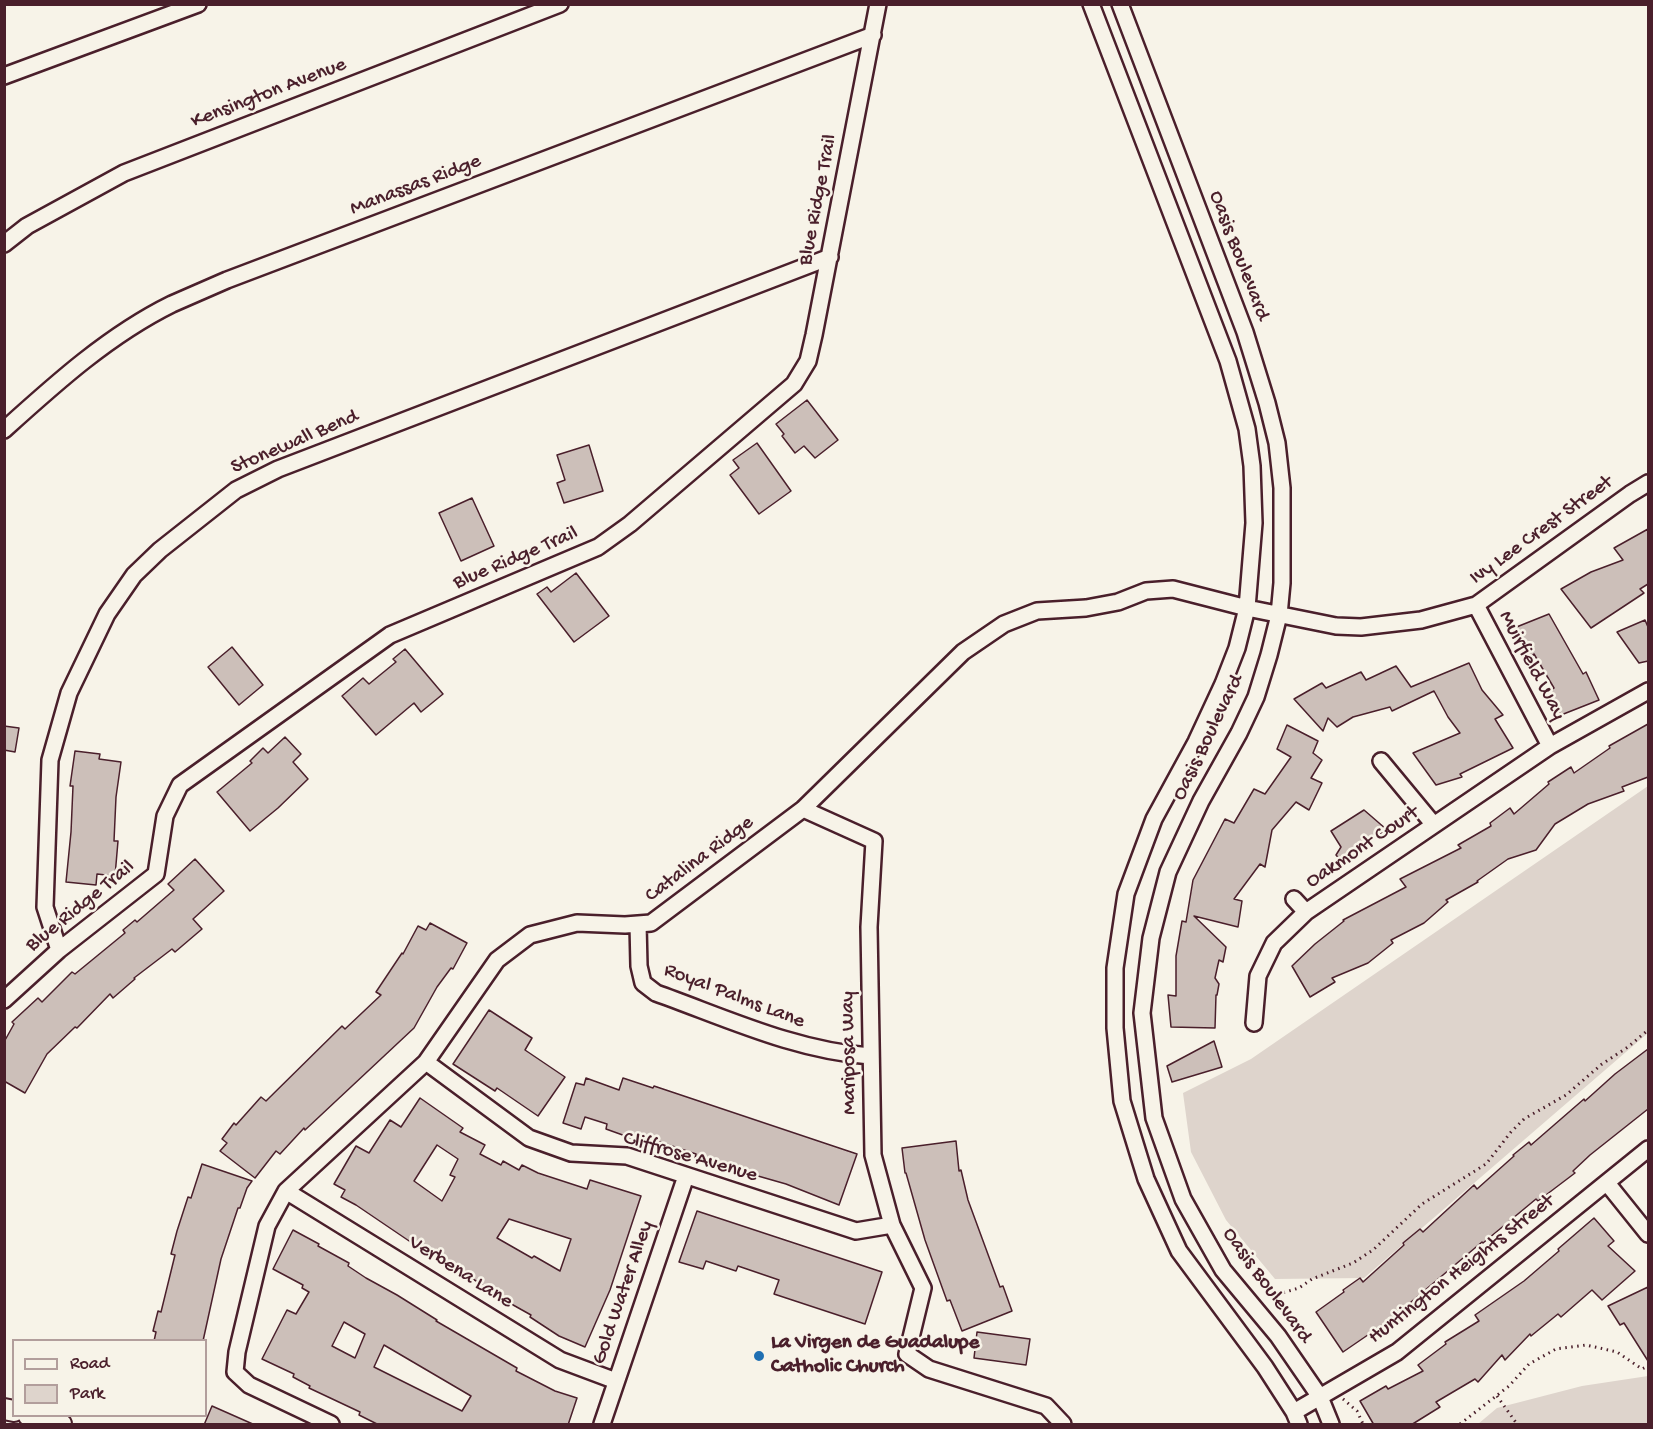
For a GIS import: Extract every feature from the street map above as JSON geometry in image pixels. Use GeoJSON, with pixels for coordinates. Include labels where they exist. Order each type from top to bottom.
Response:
{"type":"FeatureCollection","features":[{"type":"Feature","properties":{"kind":"main road"},"geometry":{"type":"LineString","coordinates":[[33,1417],[61,1425]]}},
{"type":"Feature","properties":{"kind":"street"},"geometry":{"type":"LineString","coordinates":[[4,76],[198,4]]}},
{"type":"Feature","properties":{"kind":"street","name":"Kensington Avenue"},"geometry":{"type":"LineString","coordinates":[[4,244],[27,226],[124,173],[560,4]]}},
{"type":"Feature","properties":{"kind":"street","name":"Blue Ridge Trail"},"geometry":{"type":"LineString","coordinates":[[870,4],[873,35]]}},
{"type":"Feature","properties":{"kind":"street","name":"Blue Ridge Trail"},"geometry":{"type":"LineString","coordinates":[[4,1000],[59,950],[156,874],[165,816],[180,785],[390,635],[598,547],[630,524],[794,384],[808,361],[878,4]]}},
{"type":"Feature","properties":{"kind":"street","name":"Oasis Boulevard"},"geometry":{"type":"LineString","coordinates":[[1091,4],[1228,361],[1247,429],[1252,466],[1254,523],[1247,608],[1236,648],[1223,684],[1196,742],[1154,819],[1126,894],[1115,968],[1115,1028],[1122,1101],[1146,1179],[1179,1251],[1246,1340],[1296,1418]]}},
{"type":"Feature","properties":{"kind":"street","name":"Oasis Boulevard"},"geometry":{"type":"LineString","coordinates":[[1120,4],[1245,332],[1277,443],[1282,488],[1282,583],[1279,615],[1256,697],[1239,733],[1201,801],[1168,872],[1151,938],[1142,1013],[1154,1118],[1183,1198],[1223,1270],[1326,1393],[1331,1425]]}},
{"type":"Feature","properties":{"kind":"street","name":"Manassas Ridge"},"geometry":{"type":"LineString","coordinates":[[4,430],[58,381],[119,336],[171,305],[249,272],[873,35]]}},
{"type":"Feature","properties":{"kind":"street","name":"Stonewall Bend"},"geometry":{"type":"LineString","coordinates":[[59,950],[45,907],[50,760],[69,693],[107,615],[134,575],[160,550],[236,490],[278,469],[830,257]]}},
{"type":"Feature","properties":{"kind":"street","name":"Ivy Lee Crest Street"},"geometry":{"type":"LineString","coordinates":[[1247,608],[1336,626],[1361,627],[1421,620],[1476,605],[1648,483]]}},
{"type":"Feature","properties":{"kind":"street","name":"Catalina Ridge"},"geometry":{"type":"LineString","coordinates":[[331,1425],[249,1385],[235,1372],[237,1352],[267,1226],[286,1191],[426,1062],[497,960],[530,935],[577,923],[651,923],[803,809],[963,652],[1004,624],[1036,611],[1086,608],[1118,602],[1146,591],[1173,589],[1247,608]]}},
{"type":"Feature","properties":{"kind":"street","name":"Muirfield Way"},"geometry":{"type":"LineString","coordinates":[[1476,605],[1550,746]]}},
{"type":"Feature","properties":{"kind":"street","name":"Oakmont Court"},"geometry":{"type":"LineString","coordinates":[[1254,1023],[1257,976],[1274,943],[1306,912],[1550,746],[1648,691]]}},
{"type":"Feature","properties":{"kind":"street"},"geometry":{"type":"LineString","coordinates":[[1381,762],[1434,825]]}},
{"type":"Feature","properties":{"kind":"street","name":"Mariposa Way"},"geometry":{"type":"LineString","coordinates":[[803,809],[874,841],[869,927],[873,1155],[892,1225],[923,1288],[907,1354],[929,1369],[1046,1406],[1063,1425]]}},
{"type":"Feature","properties":{"kind":"street"},"geometry":{"type":"LineString","coordinates":[[1294,899],[1306,912]]}},
{"type":"Feature","properties":{"kind":"street","name":"Royal Palms Lane"},"geometry":{"type":"LineString","coordinates":[[638,924],[639,966],[643,983],[656,993],[812,1048],[870,1056]]}},
{"type":"Feature","properties":{"kind":"street","name":"Cliffrose Avenue"},"geometry":{"type":"LineString","coordinates":[[426,1062],[529,1138],[571,1153],[627,1156],[856,1232],[892,1225]]}},
{"type":"Feature","properties":{"kind":"street","name":"Huntington Heights Street"},"geometry":{"type":"LineString","coordinates":[[1296,1418],[1326,1393],[1397,1352],[1648,1149]]}},
{"type":"Feature","properties":{"kind":"street","name":"Gold Water Alley"},"geometry":{"type":"LineString","coordinates":[[602,1425],[686,1176]]}},
{"type":"Feature","properties":{"kind":"street"},"geometry":{"type":"LineString","coordinates":[[1607,1183],[1648,1234]]}},
{"type":"Feature","properties":{"kind":"street","name":"Verbena Lane"},"geometry":{"type":"LineString","coordinates":[[286,1191],[561,1360],[616,1381]]}},
{"type":"Feature","properties":{"kind":"path"},"geometry":{"type":"LineString","coordinates":[[1272,1296],[1299,1288],[1312,1279],[1353,1263],[1373,1250],[1422,1204],[1486,1164],[1524,1119],[1566,1095],[1602,1064],[1648,1030]]}},
{"type":"Feature","properties":{"kind":"path"},"geometry":{"type":"LineString","coordinates":[[1460,1425],[1509,1386],[1529,1364],[1556,1349],[1586,1345],[1617,1352],[1642,1369],[1648,1366]]}},
{"type":"Feature","properties":{"kind":"path"},"geometry":{"type":"LineString","coordinates":[[1326,1393],[1357,1411],[1363,1425]]}},
{"type":"Feature","properties":{"kind":"path"},"geometry":{"type":"LineString","coordinates":[[1497,1396],[1517,1425]]}},
{"type":"Feature","properties":{"kind":"green space"},"geometry":{"type":"Polygon","coordinates":[[[1648,786],[1648,1033],[1364,1278],[1275,1279],[1226,1220],[1191,1152],[1183,1093],[1251,1059],[1648,786]]]}},
{"type":"Feature","properties":{"kind":"green space"},"geometry":{"type":"Polygon","coordinates":[[[1648,1376],[1648,1424],[1478,1424],[1497,1408],[1582,1386],[1648,1376]]]}},
{"type":"Feature","properties":{"kind":"building"},"geometry":{"type":"Polygon","coordinates":[[[807,400],[838,440],[815,458],[804,446],[795,453],[776,424],[807,400]]]}},
{"type":"Feature","properties":{"kind":"building"},"geometry":{"type":"Polygon","coordinates":[[[757,443],[791,491],[759,514],[730,475],[739,468],[733,460],[757,443]]]}},
{"type":"Feature","properties":{"kind":"building"},"geometry":{"type":"Polygon","coordinates":[[[589,445],[603,491],[564,503],[557,483],[565,480],[557,455],[589,445]]]}},
{"type":"Feature","properties":{"kind":"building"},"geometry":{"type":"Polygon","coordinates":[[[472,498],[494,546],[461,561],[439,513],[472,498]]]}},
{"type":"Feature","properties":{"kind":"building"},"geometry":{"type":"Polygon","coordinates":[[[1648,529],[1648,584],[1640,589],[1644,593],[1591,628],[1561,589],[1591,572],[1623,560],[1614,548],[1648,529]]]}},
{"type":"Feature","properties":{"kind":"building"},"geometry":{"type":"Polygon","coordinates":[[[576,573],[609,616],[574,642],[537,594],[547,587],[551,592],[576,573]]]}},
{"type":"Feature","properties":{"kind":"building"},"geometry":{"type":"Polygon","coordinates":[[[1549,614],[1583,674],[1586,672],[1599,700],[1561,715],[1547,692],[1554,688],[1534,654],[1530,657],[1509,630],[1549,614]]]}},
{"type":"Feature","properties":{"kind":"building"},"geometry":{"type":"Polygon","coordinates":[[[1645,620],[1648,627],[1648,661],[1639,663],[1617,632],[1645,620]]]}},
{"type":"Feature","properties":{"kind":"building"},"geometry":{"type":"Polygon","coordinates":[[[232,647],[263,685],[239,705],[208,667],[232,647]]]}},
{"type":"Feature","properties":{"kind":"building"},"geometry":{"type":"Polygon","coordinates":[[[405,649],[443,694],[421,712],[414,703],[376,735],[342,696],[363,678],[369,684],[396,662],[393,659],[405,649]]]}},
{"type":"Feature","properties":{"kind":"building"},"geometry":{"type":"Polygon","coordinates":[[[1469,663],[1482,690],[1503,715],[1495,719],[1513,748],[1460,774],[1462,777],[1436,785],[1413,753],[1460,733],[1434,691],[1392,711],[1390,707],[1353,717],[1337,727],[1328,718],[1323,731],[1294,699],[1322,683],[1326,688],[1361,672],[1366,680],[1396,666],[1411,687],[1469,663]]]}},
{"type":"Feature","properties":{"kind":"building"},"geometry":{"type":"Polygon","coordinates":[[[1648,724],[1648,777],[1622,787],[1624,791],[1588,804],[1555,824],[1536,850],[1508,859],[1478,882],[1446,900],[1448,902],[1424,923],[1391,940],[1393,943],[1368,963],[1332,978],[1335,982],[1310,997],[1292,966],[1343,920],[1406,887],[1400,879],[1461,848],[1458,845],[1491,826],[1490,823],[1510,808],[1514,814],[1549,784],[1548,782],[1571,767],[1574,773],[1610,748],[1609,746],[1648,724]]]}},
{"type":"Feature","properties":{"kind":"building"},"geometry":{"type":"Polygon","coordinates":[[[1287,725],[1318,741],[1313,753],[1322,760],[1311,778],[1322,783],[1309,810],[1296,802],[1272,830],[1265,867],[1260,864],[1234,899],[1242,901],[1238,927],[1194,916],[1226,947],[1223,962],[1219,960],[1215,978],[1219,984],[1216,995],[1215,1028],[1171,1027],[1168,995],[1176,996],[1176,956],[1182,921],[1186,922],[1193,880],[1225,819],[1234,823],[1254,789],[1265,794],[1291,757],[1277,749],[1287,725]]]}},
{"type":"Feature","properties":{"kind":"building"},"geometry":{"type":"Polygon","coordinates":[[[4,726],[19,728],[15,752],[4,750],[4,726]]]}},
{"type":"Feature","properties":{"kind":"building"},"geometry":{"type":"Polygon","coordinates":[[[285,737],[301,754],[293,762],[308,779],[250,831],[217,792],[252,763],[250,761],[263,748],[268,753],[285,737]]]}},
{"type":"Feature","properties":{"kind":"building"},"geometry":{"type":"Polygon","coordinates":[[[75,751],[100,754],[99,759],[121,762],[116,797],[114,841],[118,841],[115,876],[97,874],[96,885],[66,882],[73,786],[70,786],[75,751]]]}},
{"type":"Feature","properties":{"kind":"building"},"geometry":{"type":"Polygon","coordinates":[[[1364,810],[1386,829],[1343,863],[1336,855],[1341,847],[1331,831],[1364,810]]]}},
{"type":"Feature","properties":{"kind":"building"},"geometry":{"type":"Polygon","coordinates":[[[195,859],[224,891],[193,919],[202,929],[175,952],[172,949],[134,978],[113,998],[110,994],[77,1028],[75,1027],[47,1054],[25,1093],[4,1081],[4,1042],[14,1024],[12,1022],[38,998],[42,1002],[72,972],[75,974],[125,933],[123,930],[135,920],[137,922],[174,890],[168,884],[195,859]]]}},
{"type":"Feature","properties":{"kind":"building"},"geometry":{"type":"Polygon","coordinates":[[[430,923],[467,943],[453,969],[451,968],[437,987],[414,1028],[305,1130],[304,1128],[280,1154],[276,1151],[255,1178],[220,1151],[227,1143],[222,1139],[234,1123],[236,1125],[261,1097],[266,1101],[342,1026],[345,1029],[381,995],[376,992],[403,954],[418,926],[426,930],[430,923]]]}},
{"type":"Feature","properties":{"kind":"building"},"geometry":{"type":"Polygon","coordinates":[[[489,1010],[532,1038],[525,1050],[565,1077],[538,1116],[497,1088],[495,1091],[453,1064],[489,1010]]]}},
{"type":"Feature","properties":{"kind":"building"},"geometry":{"type":"Polygon","coordinates":[[[1214,1041],[1222,1067],[1172,1082],[1167,1066],[1214,1041]]]}},
{"type":"Feature","properties":{"kind":"building"},"geometry":{"type":"Polygon","coordinates":[[[1648,1049],[1648,1109],[1590,1155],[1573,1171],[1575,1173],[1538,1201],[1536,1199],[1482,1242],[1411,1302],[1413,1304],[1343,1352],[1316,1312],[1360,1278],[1363,1282],[1420,1229],[1423,1232],[1474,1185],[1477,1189],[1513,1155],[1529,1142],[1531,1145],[1584,1099],[1585,1101],[1648,1049]]]}},
{"type":"Feature","properties":{"kind":"building"},"geometry":{"type":"Polygon","coordinates":[[[586,1078],[619,1090],[623,1078],[653,1088],[654,1086],[857,1154],[839,1205],[786,1184],[695,1158],[696,1154],[654,1140],[633,1134],[631,1138],[606,1129],[607,1124],[585,1117],[581,1129],[563,1123],[576,1083],[584,1085],[586,1078]]]}},
{"type":"Feature","properties":{"kind":"building"},"geometry":{"type":"Polygon","coordinates":[[[420,1098],[463,1128],[460,1132],[485,1145],[480,1154],[501,1165],[503,1161],[519,1170],[522,1165],[538,1173],[587,1189],[590,1180],[641,1196],[610,1290],[585,1347],[559,1336],[530,1317],[531,1315],[506,1301],[507,1299],[418,1247],[341,1197],[345,1190],[334,1184],[356,1146],[369,1153],[390,1120],[401,1127],[420,1098]],[[437,1145],[414,1181],[442,1201],[455,1177],[450,1175],[458,1159],[437,1145]],[[509,1219],[497,1238],[560,1271],[571,1239],[509,1219]]]}},
{"type":"Feature","properties":{"kind":"building"},"geometry":{"type":"Polygon","coordinates":[[[956,1141],[959,1171],[961,1170],[968,1200],[1000,1287],[1003,1286],[1012,1311],[962,1331],[950,1300],[947,1301],[925,1240],[905,1173],[902,1148],[956,1141]]]}},
{"type":"Feature","properties":{"kind":"building"},"geometry":{"type":"Polygon","coordinates":[[[202,1164],[252,1181],[238,1208],[221,1259],[203,1339],[154,1339],[156,1332],[153,1331],[158,1311],[161,1312],[175,1255],[171,1254],[188,1197],[191,1198],[202,1164]]]}},
{"type":"Feature","properties":{"kind":"building"},"geometry":{"type":"Polygon","coordinates":[[[697,1211],[882,1272],[865,1324],[774,1294],[779,1280],[738,1266],[736,1271],[706,1261],[703,1269],[679,1262],[697,1211]]]}},
{"type":"Feature","properties":{"kind":"building"},"geometry":{"type":"Polygon","coordinates":[[[1594,1218],[1614,1241],[1608,1246],[1635,1271],[1602,1300],[1592,1290],[1561,1317],[1558,1314],[1531,1336],[1530,1334],[1505,1360],[1502,1355],[1478,1382],[1475,1379],[1436,1402],[1440,1407],[1411,1425],[1374,1425],[1360,1401],[1386,1386],[1388,1389],[1423,1371],[1418,1365],[1446,1344],[1445,1342],[1479,1321],[1475,1315],[1524,1281],[1594,1218]]]}},
{"type":"Feature","properties":{"kind":"building"},"geometry":{"type":"Polygon","coordinates":[[[293,1230],[349,1263],[348,1266],[366,1278],[517,1368],[516,1371],[555,1391],[577,1398],[568,1425],[379,1425],[359,1415],[360,1412],[309,1388],[310,1386],[293,1377],[294,1374],[262,1359],[287,1310],[296,1314],[309,1292],[302,1288],[303,1285],[273,1269],[293,1230]],[[344,1322],[332,1346],[355,1358],[365,1334],[344,1322]],[[384,1345],[374,1367],[462,1411],[471,1396],[384,1345]]]}},
{"type":"Feature","properties":{"kind":"building"},"geometry":{"type":"Polygon","coordinates":[[[1648,1287],[1648,1361],[1624,1323],[1620,1325],[1608,1306],[1648,1287]]]}},
{"type":"Feature","properties":{"kind":"building"},"geometry":{"type":"Polygon","coordinates":[[[977,1332],[1030,1339],[1026,1365],[974,1358],[977,1332]]]}},
{"type":"Feature","properties":{"kind":"building"},"geometry":{"type":"Polygon","coordinates":[[[212,1406],[255,1425],[204,1425],[212,1406]]]}},
{"type":"Feature","properties":{"kind":"place","name":"La Virgen de Guadalupe Catholic Church"},"geometry":{"type":"Point","coordinates":[759,1356]}}]}
